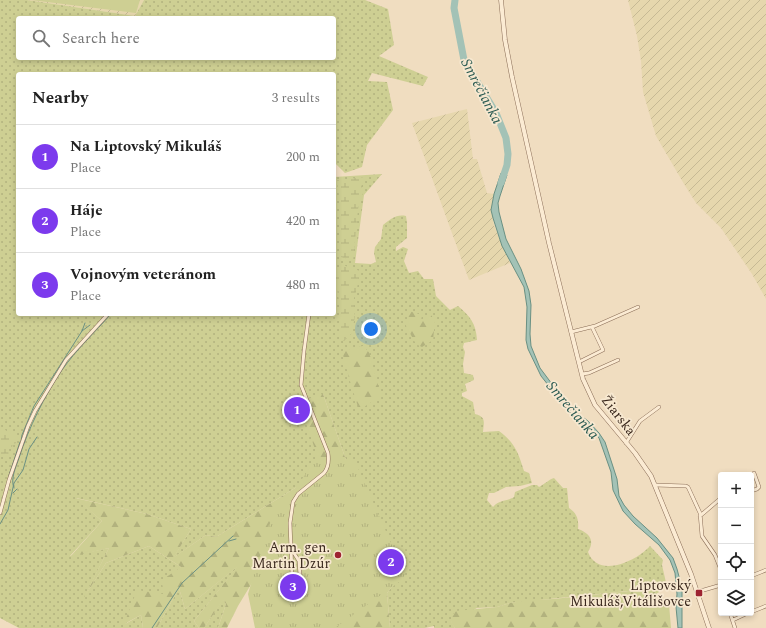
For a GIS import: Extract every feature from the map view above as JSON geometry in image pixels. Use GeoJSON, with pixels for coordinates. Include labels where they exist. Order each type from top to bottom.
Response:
{"type":"FeatureCollection","features":[{"type":"Feature","properties":{"kind":"street","name":"Žiarska"},"geometry":{"type":"LineString","coordinates":[[501,0],[509,63],[554,264],[582,374],[595,405],[645,467],[655,485],[697,592],[708,628]]}},
{"type":"Feature","properties":{"kind":"street"},"geometry":{"type":"LineString","coordinates":[[571,332],[592,327],[638,307]]}},
{"type":"Feature","properties":{"kind":"street"},"geometry":{"type":"LineString","coordinates":[[0,513],[9,480],[34,411],[66,360],[106,316]]}},
{"type":"Feature","properties":{"kind":"street"},"geometry":{"type":"LineString","coordinates":[[292,550],[299,561],[300,575],[292,575],[290,523],[294,502],[298,494],[324,473],[328,465],[328,453],[301,384],[309,316]]}},
{"type":"Feature","properties":{"kind":"street"},"geometry":{"type":"LineString","coordinates":[[579,362],[603,350],[592,327]]}},
{"type":"Feature","properties":{"kind":"street"},"geometry":{"type":"LineString","coordinates":[[582,374],[590,373],[618,360]]}},
{"type":"Feature","properties":{"kind":"street"},"geometry":{"type":"LineString","coordinates":[[626,443],[640,421],[659,407]]}},
{"type":"Feature","properties":{"kind":"street"},"geometry":{"type":"LineString","coordinates":[[754,473],[759,487],[754,490]]}},
{"type":"Feature","properties":{"kind":"street"},"geometry":{"type":"LineString","coordinates":[[655,485],[688,487],[700,516],[702,536],[715,555],[718,562]]}},
{"type":"Feature","properties":{"kind":"street"},"geometry":{"type":"LineString","coordinates":[[700,516],[718,501]]}},
{"type":"Feature","properties":{"kind":"street"},"geometry":{"type":"LineString","coordinates":[[754,575],[766,570]]}},
{"type":"Feature","properties":{"kind":"street"},"geometry":{"type":"LineString","coordinates":[[697,592],[718,586]]}},
{"type":"Feature","properties":{"kind":"street"},"geometry":{"type":"LineString","coordinates":[[754,610],[766,606]]}},
{"type":"Feature","properties":{"kind":"street"},"geometry":{"type":"LineString","coordinates":[[731,616],[735,628]]}},
{"type":"Feature","properties":{"kind":"street"},"geometry":{"type":"LineString","coordinates":[[733,620],[742,616]]}},
{"type":"Feature","properties":{"kind":"shaded area"},"geometry":{"type":"Polygon","coordinates":[[[27,0],[144,0],[135,16],[27,0]]]}},
{"type":"Feature","properties":{"kind":"shaded area"},"geometry":{"type":"Polygon","coordinates":[[[628,0],[766,0],[766,299],[752,274],[721,228],[696,203],[656,136],[643,92],[641,61],[637,36],[628,0]]]}},
{"type":"Feature","properties":{"kind":"shaded area"},"geometry":{"type":"Polygon","coordinates":[[[467,109],[473,159],[477,159],[487,193],[494,194],[491,210],[494,225],[510,263],[469,280],[412,123],[467,109]]]}},
{"type":"Feature","properties":{"kind":"green space"},"geometry":{"type":"Polygon","coordinates":[[[0,0],[27,0],[135,16],[144,0],[365,0],[388,9],[394,45],[379,56],[428,77],[423,86],[372,73],[368,81],[387,82],[393,110],[367,145],[362,167],[345,173],[336,164],[336,72],[16,72],[16,316],[336,316],[336,177],[382,174],[364,195],[355,263],[371,264],[376,262],[374,253],[375,247],[381,239],[383,225],[396,216],[406,216],[407,238],[396,247],[396,251],[403,247],[408,249],[404,261],[409,273],[418,271],[424,279],[433,279],[436,296],[450,310],[458,306],[472,320],[477,340],[464,343],[463,347],[465,352],[463,364],[464,373],[473,375],[474,380],[465,384],[467,391],[462,393],[462,396],[473,402],[475,414],[483,418],[483,432],[499,431],[509,440],[518,453],[524,471],[529,473],[532,483],[506,487],[494,493],[489,493],[487,500],[493,507],[498,503],[514,497],[515,492],[532,485],[537,485],[539,487],[554,478],[563,488],[567,488],[569,508],[577,517],[578,529],[586,533],[590,538],[591,544],[588,552],[593,560],[600,565],[618,565],[636,557],[650,546],[663,560],[662,565],[667,587],[510,603],[497,607],[477,608],[451,622],[455,628],[434,628],[434,626],[425,628],[390,628],[387,593],[396,582],[376,546],[323,394],[322,467],[308,480],[216,537],[206,535],[173,558],[191,529],[147,514],[76,498],[102,521],[70,556],[109,548],[86,594],[106,563],[149,546],[181,567],[164,594],[125,624],[141,615],[143,628],[19,628],[0,618],[0,0]]]}},
{"type":"Feature","properties":{"kind":"green space"},"geometry":{"type":"Polygon","coordinates":[[[31,0],[140,0],[136,13],[31,0]]]}},
{"type":"Feature","properties":{"kind":"green space"},"geometry":{"type":"Polygon","coordinates":[[[365,177],[361,187],[364,190],[358,209],[353,262],[341,257],[337,180],[365,177]]]}},
{"type":"Feature","properties":{"kind":"green space"},"geometry":{"type":"Polygon","coordinates":[[[340,264],[360,271],[353,302],[355,317],[351,334],[344,341],[341,339],[340,306],[336,276],[340,264]]]}},
{"type":"Feature","properties":{"kind":"green space"},"geometry":{"type":"Polygon","coordinates":[[[409,311],[422,315],[421,320],[431,315],[435,321],[433,340],[422,347],[416,344],[406,326],[409,311]]]}},
{"type":"Feature","properties":{"kind":"green space"},"geometry":{"type":"Polygon","coordinates":[[[363,346],[369,352],[381,396],[359,410],[342,351],[363,346]]]}},
{"type":"Feature","properties":{"kind":"green space"},"geometry":{"type":"Polygon","coordinates":[[[323,394],[376,546],[399,556],[396,582],[387,593],[390,628],[313,628],[270,553],[238,606],[227,628],[218,628],[226,604],[223,600],[204,628],[199,628],[194,621],[237,567],[185,609],[179,588],[157,628],[143,628],[141,615],[124,624],[137,590],[163,594],[162,580],[181,567],[149,546],[106,563],[83,599],[109,548],[70,557],[102,521],[75,498],[147,514],[191,529],[174,557],[206,535],[216,537],[308,480],[321,467],[299,402],[323,394]]]}},
{"type":"Feature","properties":{"kind":"green space"},"geometry":{"type":"Polygon","coordinates":[[[0,426],[8,432],[21,437],[17,440],[17,443],[8,448],[9,459],[0,456],[0,426]]]}},
{"type":"Feature","properties":{"kind":"green space"},"geometry":{"type":"Polygon","coordinates":[[[354,459],[406,577],[335,628],[255,628],[248,594],[268,526],[315,461],[354,459]]]}},
{"type":"Feature","properties":{"kind":"green space"},"geometry":{"type":"Polygon","coordinates":[[[239,565],[194,621],[199,628],[157,628],[179,588],[185,609],[239,565]]]}},
{"type":"Feature","properties":{"kind":"green space"},"geometry":{"type":"Polygon","coordinates":[[[658,588],[659,592],[651,598],[653,605],[664,602],[669,604],[671,628],[455,628],[451,623],[452,615],[456,611],[497,607],[529,600],[553,599],[658,588]]]}},
{"type":"Feature","properties":{"kind":"green space"},"geometry":{"type":"Polygon","coordinates":[[[223,599],[226,604],[218,628],[204,628],[223,599]]]}},
{"type":"Feature","properties":{"kind":"water"},"geometry":{"type":"Polygon","coordinates":[[[501,173],[507,175],[498,203],[499,212],[506,239],[521,269],[529,291],[531,305],[531,346],[540,368],[567,404],[588,421],[605,442],[617,479],[619,496],[624,505],[633,516],[657,538],[673,558],[682,588],[682,628],[678,628],[675,573],[670,560],[659,545],[635,524],[623,511],[613,490],[611,472],[599,438],[585,423],[564,405],[541,376],[528,349],[526,340],[527,307],[524,287],[502,246],[491,210],[494,194],[501,173]]]}},
{"type":"Feature","properties":{"kind":"waterway","name":"Smrečianka"},"geometry":{"type":"LineString","coordinates":[[455,0],[454,8],[464,60],[496,113],[506,138],[508,154],[507,165],[501,183]]}},
{"type":"Feature","properties":{"kind":"waterway"},"geometry":{"type":"LineString","coordinates":[[14,488],[14,473],[23,446],[32,424],[49,391],[62,370],[79,348],[109,316]]}},
{"type":"Feature","properties":{"kind":"waterway"},"geometry":{"type":"LineString","coordinates":[[21,441],[34,406],[82,331],[85,323]]}},
{"type":"Feature","properties":{"kind":"waterway"},"geometry":{"type":"LineString","coordinates":[[82,331],[90,325]]}},
{"type":"Feature","properties":{"kind":"waterway"},"geometry":{"type":"LineString","coordinates":[[0,524],[8,510],[14,483],[23,470],[29,449],[37,437]]}},
{"type":"Feature","properties":{"kind":"waterway"},"geometry":{"type":"LineString","coordinates":[[9,475],[20,442]]}},
{"type":"Feature","properties":{"kind":"waterway"},"geometry":{"type":"LineString","coordinates":[[13,493],[17,489]]}},
{"type":"Feature","properties":{"kind":"waterway"},"geometry":{"type":"LineString","coordinates":[[152,628],[182,583],[233,536]]}},
{"type":"Feature","properties":{"kind":"waterway"},"geometry":{"type":"LineString","coordinates":[[229,541],[236,539]]}},
{"type":"Feature","properties":{"kind":"place","name":"Na Liptovský Mikuláš"},"geometry":{"type":"Point","coordinates":[297,410]}},
{"type":"Feature","properties":{"kind":"place","name":"Arm. gen. Martin Dzúr"},"geometry":{"type":"Point","coordinates":[338,555]}},
{"type":"Feature","properties":{"kind":"place","name":"Háje"},"geometry":{"type":"Point","coordinates":[391,562]}},
{"type":"Feature","properties":{"kind":"place","name":"Vojnovým veteránom"},"geometry":{"type":"Point","coordinates":[293,587]}},
{"type":"Feature","properties":{"kind":"place","name":"Liptovský Mikuláš,Vitálišovce"},"geometry":{"type":"Point","coordinates":[699,593]}}]}
